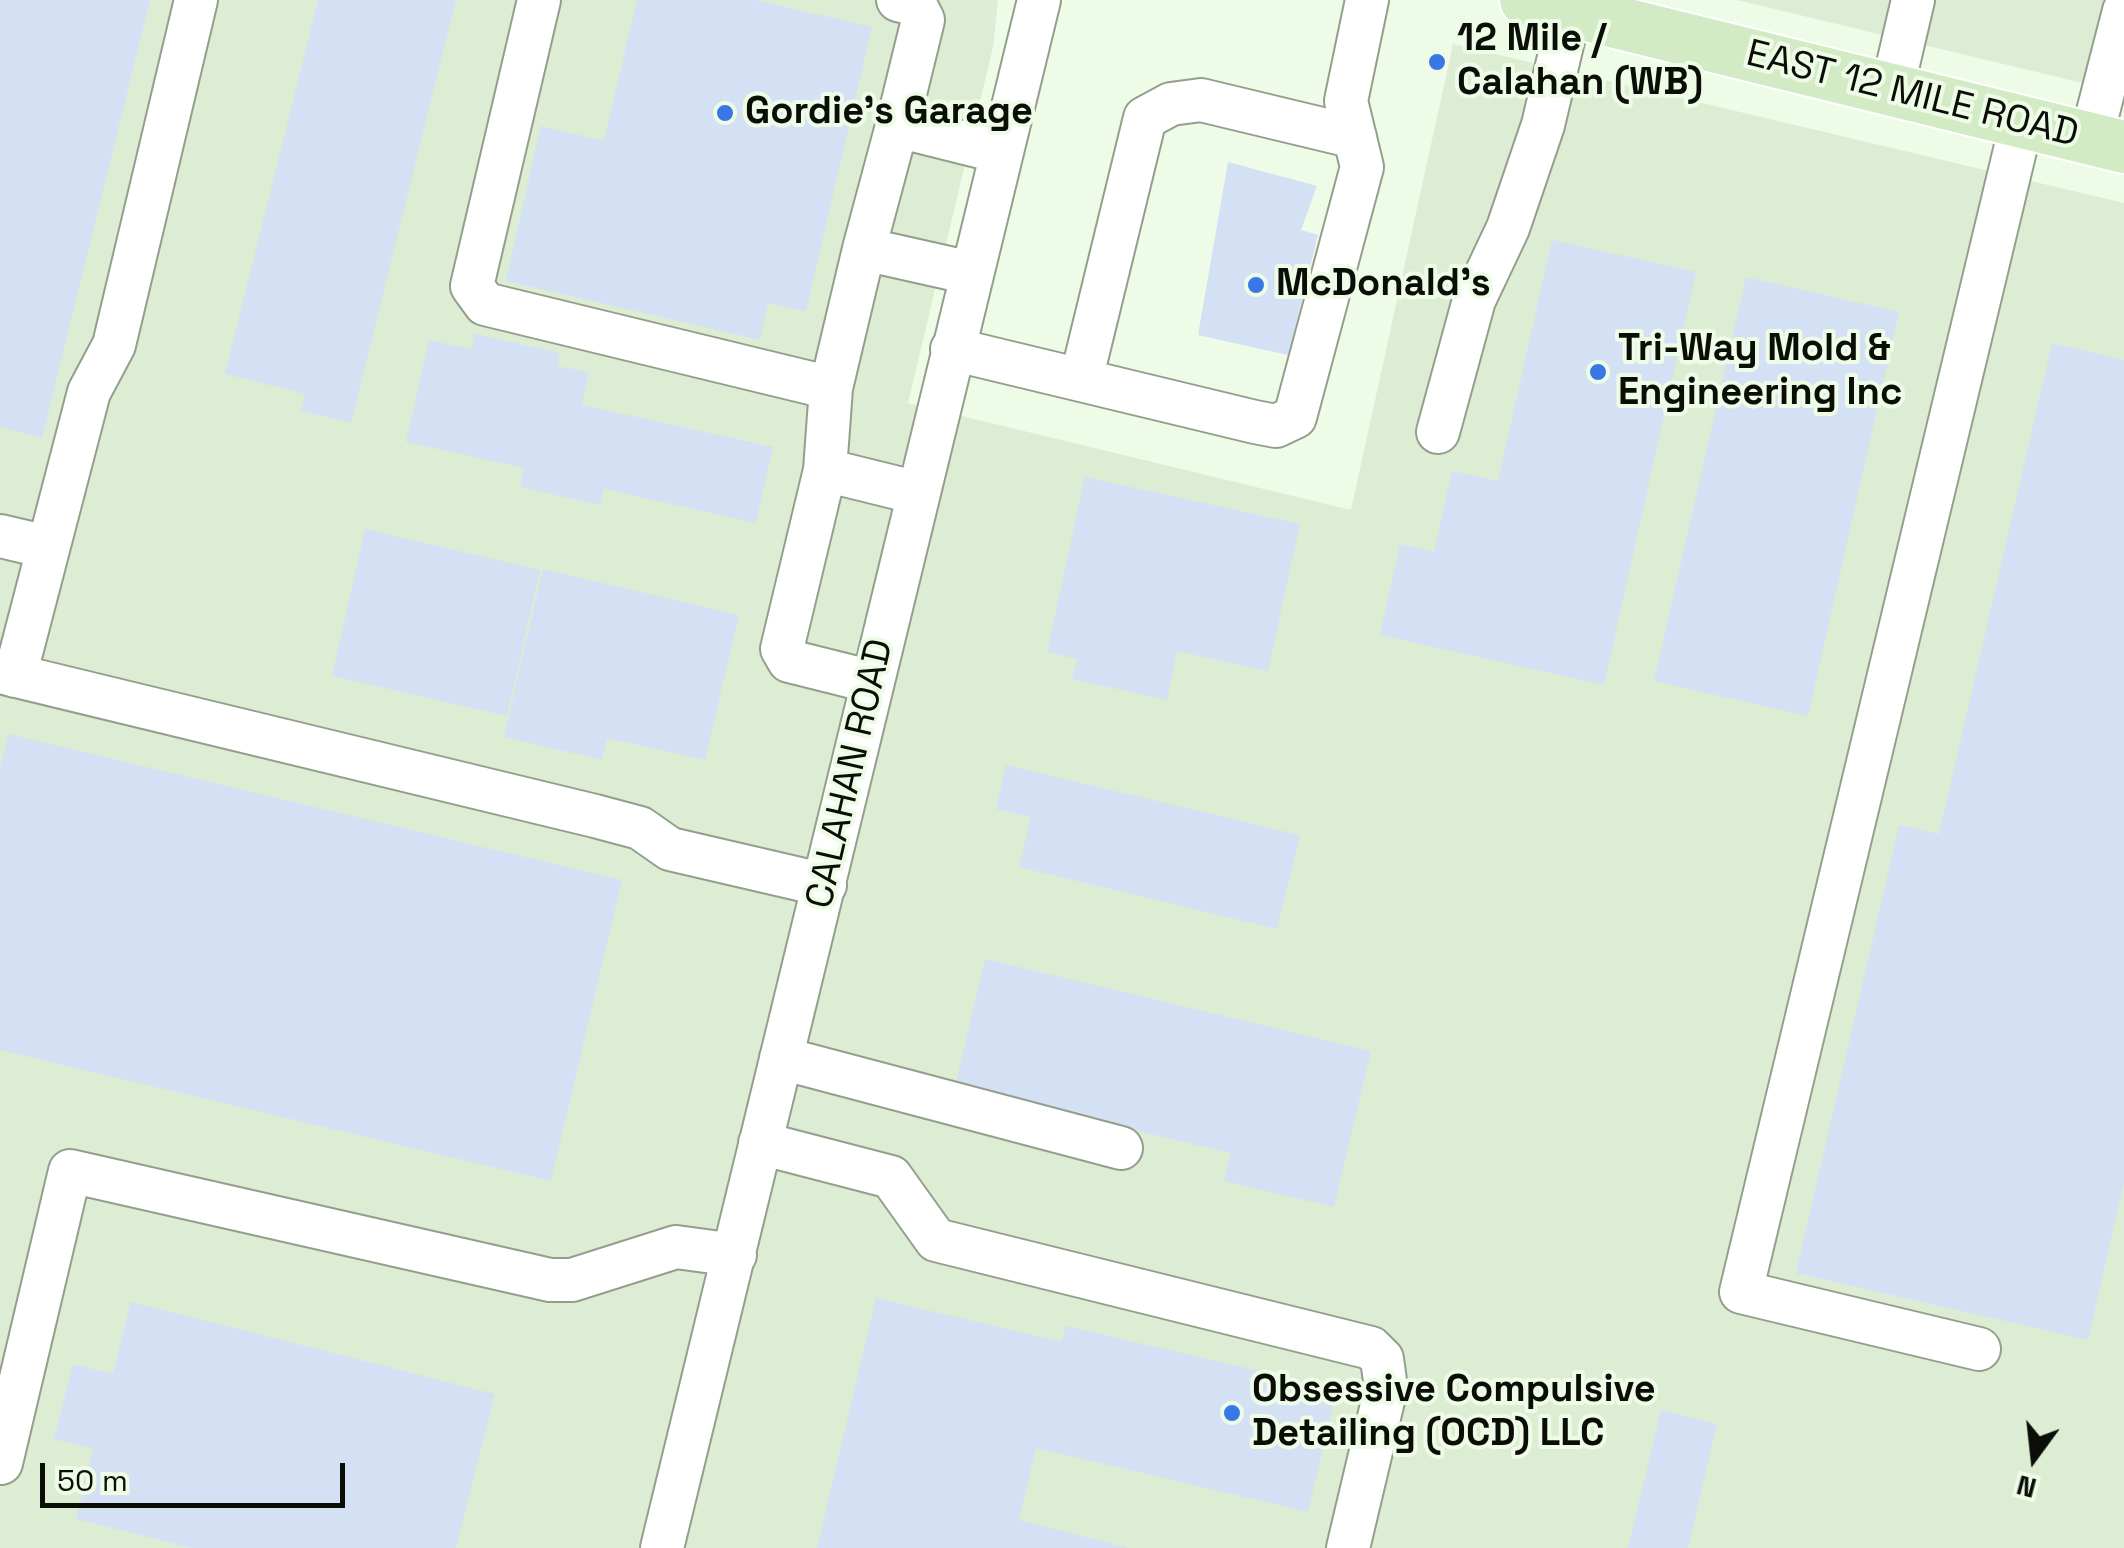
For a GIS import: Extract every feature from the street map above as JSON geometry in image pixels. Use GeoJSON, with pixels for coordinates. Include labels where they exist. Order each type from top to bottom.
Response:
{"type":"FeatureCollection","features":[{"type":"Feature","properties":{"kind":"main road","name":"EAST 12 MILE ROAD"},"geometry":{"type":"LineString","coordinates":[[1548,5],[2108,143]]}},
{"type":"Feature","properties":{"kind":"street"},"geometry":{"type":"LineString","coordinates":[[196,0],[114,345],[89,392],[48,547],[8,674],[595,816],[640,828],[670,848],[825,885]]}},
{"type":"Feature","properties":{"kind":"street"},"geometry":{"type":"LineString","coordinates":[[539,0],[472,286],[478,295],[485,304],[831,388]]}},
{"type":"Feature","properties":{"kind":"street"},"geometry":{"type":"LineString","coordinates":[[873,682],[788,661],[782,649],[824,470],[831,388],[923,20],[915,4],[898,0]]}},
{"type":"Feature","properties":{"kind":"street","name":"CALAHAN ROAD"},"geometry":{"type":"LineString","coordinates":[[662,1548],[1039,0]]}},
{"type":"Feature","properties":{"kind":"street"},"geometry":{"type":"LineString","coordinates":[[952,349],[1255,422],[1276,426],[1295,416],[1362,167],[1346,101],[1367,0]]}},
{"type":"Feature","properties":{"kind":"street"},"geometry":{"type":"LineString","coordinates":[[1892,90],[1913,0]]}},
{"type":"Feature","properties":{"kind":"street"},"geometry":{"type":"LineString","coordinates":[[1438,432],[1474,300],[1508,228],[1543,125],[1548,5]]}},
{"type":"Feature","properties":{"kind":"street"},"geometry":{"type":"LineString","coordinates":[[2108,143],[2124,11]]}},
{"type":"Feature","properties":{"kind":"street"},"geometry":{"type":"LineString","coordinates":[[1081,380],[1145,118],[1171,104],[1201,100],[1354,136]]}},
{"type":"Feature","properties":{"kind":"street"},"geometry":{"type":"LineString","coordinates":[[1979,1349],[1741,1292],[2022,121]]}},
{"type":"Feature","properties":{"kind":"street"},"geometry":{"type":"LineString","coordinates":[[897,126],[1001,152]]}},
{"type":"Feature","properties":{"kind":"street"},"geometry":{"type":"LineString","coordinates":[[864,249],[971,274]]}},
{"type":"Feature","properties":{"kind":"street"},"geometry":{"type":"LineString","coordinates":[[824,470],[918,493]]}},
{"type":"Feature","properties":{"kind":"street"},"geometry":{"type":"LineString","coordinates":[[0,536],[48,547]]}},
{"type":"Feature","properties":{"kind":"street"},"geometry":{"type":"LineString","coordinates":[[782,1058],[1121,1148]]}},
{"type":"Feature","properties":{"kind":"street"},"geometry":{"type":"LineString","coordinates":[[760,1144],[891,1177],[936,1240],[1370,1348],[1382,1359],[1386,1388],[1348,1548]]}},
{"type":"Feature","properties":{"kind":"street"},"geometry":{"type":"LineString","coordinates":[[1,1463],[70,1171],[550,1280],[572,1280],[676,1246],[735,1256]]}},
{"type":"Feature","properties":{"kind":"shaded area"},"geometry":{"type":"Polygon","coordinates":[[[0,0],[998,0],[993,47],[908,403],[1351,510],[1453,44],[2124,203],[2124,1548],[0,1548],[0,0]]]}},
{"type":"Feature","properties":{"kind":"shaded area"},"geometry":{"type":"Polygon","coordinates":[[[1737,0],[2124,0],[2124,93],[1762,6],[1737,0]]]}},
{"type":"Feature","properties":{"kind":"building"},"geometry":{"type":"Polygon","coordinates":[[[0,0],[150,0],[42,438],[0,427],[0,0]]]}},
{"type":"Feature","properties":{"kind":"building"},"geometry":{"type":"Polygon","coordinates":[[[318,0],[456,0],[351,423],[301,411],[305,394],[225,374],[318,0]]]}},
{"type":"Feature","properties":{"kind":"building"},"geometry":{"type":"Polygon","coordinates":[[[637,0],[755,0],[872,27],[806,311],[768,303],[760,340],[506,281],[541,126],[604,141],[637,0]]]}},
{"type":"Feature","properties":{"kind":"building","name":"McDonald's"},"geometry":{"type":"Polygon","coordinates":[[[1228,162],[1317,186],[1301,230],[1318,235],[1288,355],[1198,335],[1228,162]]]}},
{"type":"Feature","properties":{"kind":"building","name":"Tri-Way Mold & Engineering Inc"},"geometry":{"type":"Polygon","coordinates":[[[1552,240],[1696,272],[1604,685],[1380,635],[1400,544],[1434,552],[1452,471],[1498,481],[1552,240]]]}},
{"type":"Feature","properties":{"kind":"building"},"geometry":{"type":"Polygon","coordinates":[[[1746,277],[1899,312],[1808,716],[1654,681],[1746,277]]]}},
{"type":"Feature","properties":{"kind":"building"},"geometry":{"type":"Polygon","coordinates":[[[475,334],[560,353],[557,366],[589,372],[582,405],[773,447],[756,523],[604,489],[600,505],[520,487],[524,468],[406,442],[429,340],[471,349],[475,334]]]}},
{"type":"Feature","properties":{"kind":"building"},"geometry":{"type":"Polygon","coordinates":[[[2052,343],[2124,360],[2124,1182],[2088,1340],[1796,1273],[1899,825],[1939,834],[2052,343]]]}},
{"type":"Feature","properties":{"kind":"building"},"geometry":{"type":"Polygon","coordinates":[[[1085,477],[1300,524],[1268,671],[1177,651],[1167,700],[1072,679],[1077,659],[1047,652],[1085,477]]]}},
{"type":"Feature","properties":{"kind":"building"},"geometry":{"type":"Polygon","coordinates":[[[365,529],[540,570],[507,716],[332,676],[365,529]]]}},
{"type":"Feature","properties":{"kind":"building"},"geometry":{"type":"Polygon","coordinates":[[[543,569],[739,615],[705,760],[607,738],[602,760],[504,737],[543,569]]]}},
{"type":"Feature","properties":{"kind":"building"},"geometry":{"type":"Polygon","coordinates":[[[8,734],[622,880],[551,1181],[0,1050],[0,769],[8,734]]]}},
{"type":"Feature","properties":{"kind":"building"},"geometry":{"type":"Polygon","coordinates":[[[1006,765],[1300,835],[1277,929],[1019,867],[1031,817],[996,809],[1006,765]]]}},
{"type":"Feature","properties":{"kind":"building"},"geometry":{"type":"Polygon","coordinates":[[[985,959],[1371,1051],[1334,1207],[1224,1181],[1230,1153],[955,1087],[985,959]]]}},
{"type":"Feature","properties":{"kind":"building"},"geometry":{"type":"Polygon","coordinates":[[[876,1298],[1062,1342],[1066,1326],[1337,1389],[1308,1512],[1036,1448],[1019,1520],[1128,1548],[817,1548],[876,1298]]]}},
{"type":"Feature","properties":{"kind":"building"},"geometry":{"type":"Polygon","coordinates":[[[131,1302],[495,1394],[456,1548],[192,1548],[76,1519],[93,1449],[54,1439],[73,1364],[113,1374],[131,1302]]]}},
{"type":"Feature","properties":{"kind":"building"},"geometry":{"type":"Polygon","coordinates":[[[1661,1410],[1717,1424],[1688,1548],[1628,1548],[1661,1410]]]}},
{"type":"Feature","properties":{"kind":"place","name":"12 Mile / Calahan (WB)"},"geometry":{"type":"Point","coordinates":[1437,62]}},
{"type":"Feature","properties":{"kind":"place","name":"Gordie's Garage"},"geometry":{"type":"Point","coordinates":[725,113]}},
{"type":"Feature","properties":{"kind":"place","name":"McDonald's"},"geometry":{"type":"Point","coordinates":[1256,285]}},
{"type":"Feature","properties":{"kind":"place","name":"Tri-Way Mold & Engineering Inc"},"geometry":{"type":"Point","coordinates":[1598,372]}},
{"type":"Feature","properties":{"kind":"place","name":"Obsessive Compulsive Detailing (OCD) LLC"},"geometry":{"type":"Point","coordinates":[1232,1413]}}]}
